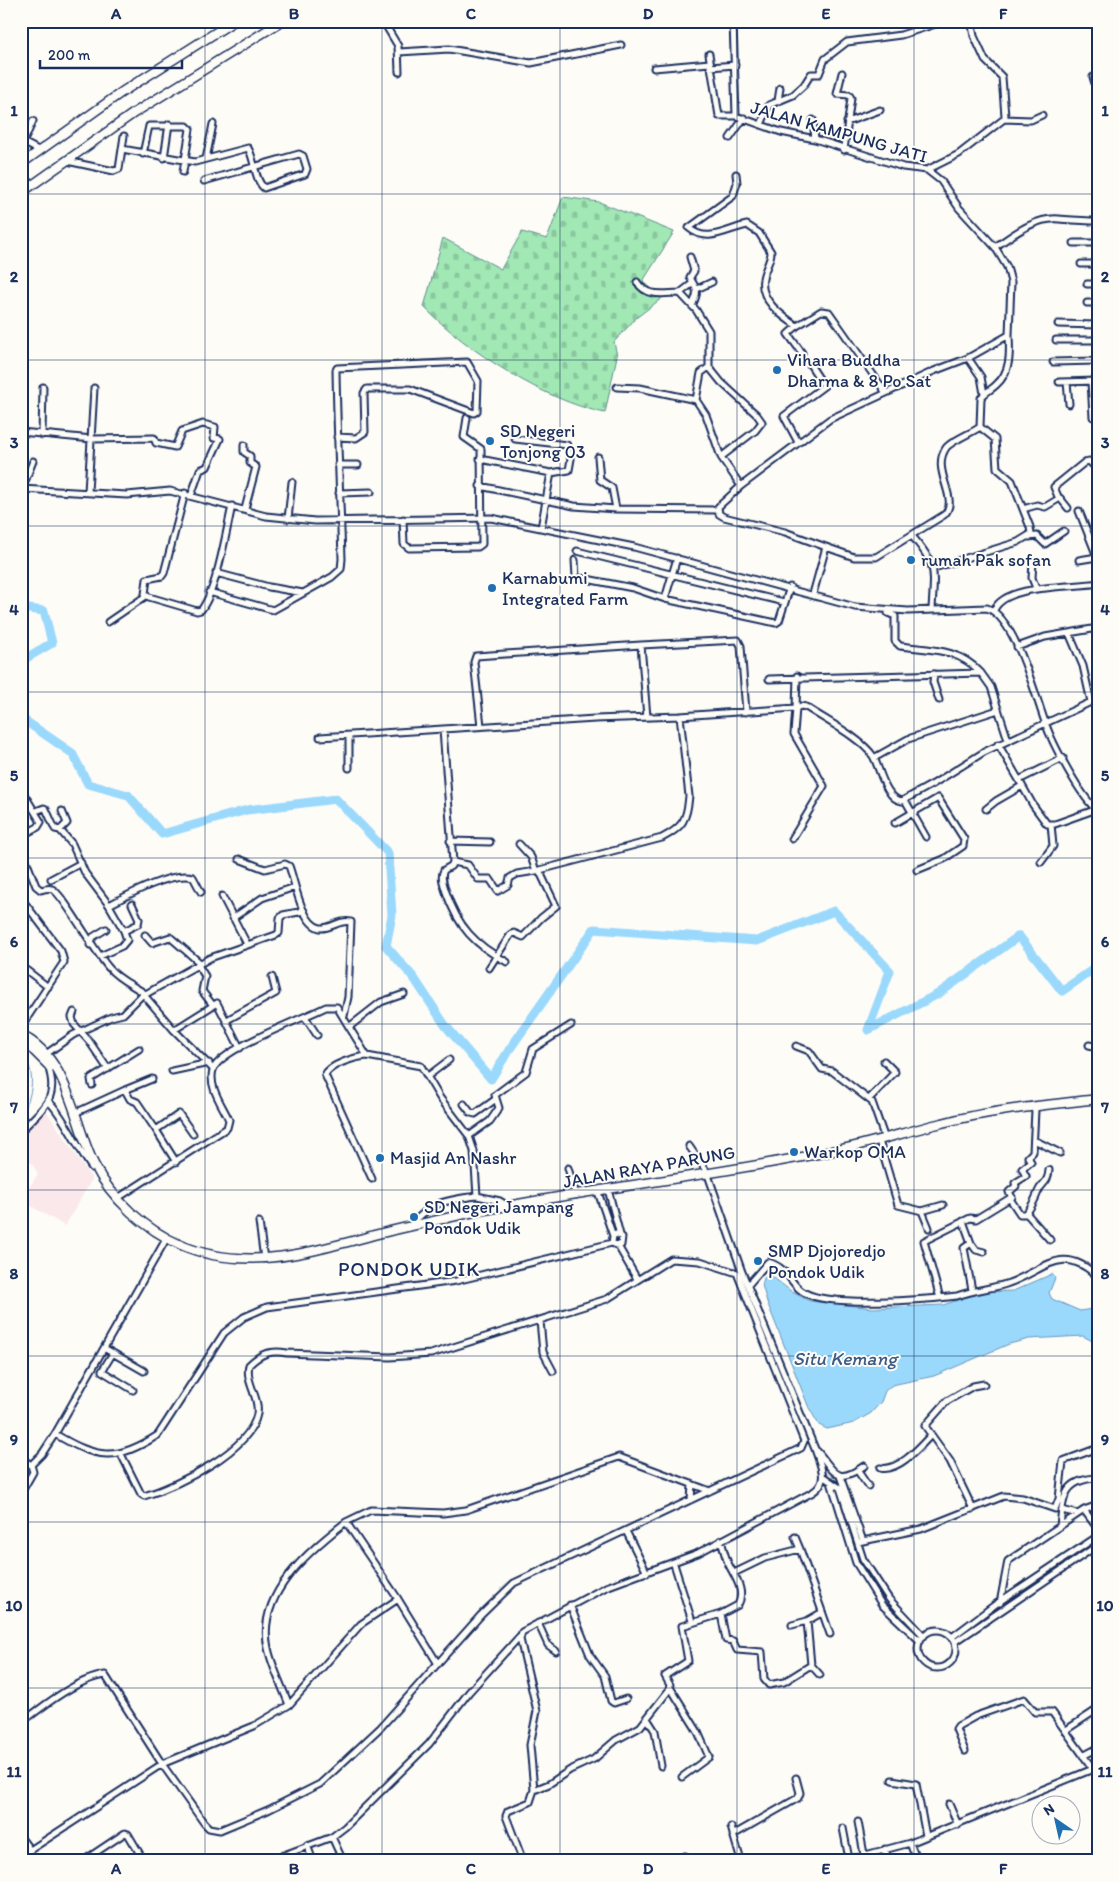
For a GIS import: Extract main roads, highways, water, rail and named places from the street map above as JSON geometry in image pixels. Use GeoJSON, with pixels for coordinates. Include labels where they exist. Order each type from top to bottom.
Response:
{"type":"FeatureCollection","features":[{"type":"Feature","properties":{"kind":"highway"},"geometry":{"type":"LineString","coordinates":[[21,164],[129,87],[234,21]]}},
{"type":"Feature","properties":{"kind":"highway"},"geometry":{"type":"LineString","coordinates":[[21,193],[134,113],[282,21]]}},
{"type":"Feature","properties":{"kind":"highway","name":"JALAN RAYA PARUNG"},"geometry":{"type":"LineString","coordinates":[[21,1035],[46,1054],[58,1072],[95,1166],[118,1198],[149,1227],[183,1246],[224,1258],[264,1260],[295,1255],[508,1206],[707,1174],[800,1162],[944,1126],[1035,1110],[1098,1104]]}},
{"type":"Feature","properties":{"kind":"highway","name":"JALAN RAYA PARUNG"},"geometry":{"type":"LineString","coordinates":[[21,1041],[47,1063],[60,1084],[92,1168],[111,1196],[145,1230],[200,1256],[247,1264],[295,1259],[410,1228],[707,1174]]}},
{"type":"Feature","properties":{"kind":"highway","name":"JALAN RAYA PARUNG"},"geometry":{"type":"LineString","coordinates":[[883,1142],[970,1117],[1098,1099]]}},
{"type":"Feature","properties":{"kind":"water","name":"Situ Kemang"},"geometry":{"type":"Polygon","coordinates":[[[769,1274],[792,1292],[810,1301],[873,1308],[943,1305],[982,1292],[1013,1291],[1052,1274],[1055,1278],[1049,1293],[1052,1299],[1080,1311],[1098,1308],[1098,1344],[1083,1336],[1029,1339],[1009,1344],[934,1376],[892,1385],[885,1391],[881,1402],[871,1413],[854,1423],[827,1429],[819,1425],[809,1408],[767,1302],[762,1285],[764,1278],[769,1274]]]}},
{"type":"Feature","properties":{"kind":"waterway"},"geometry":{"type":"LineString","coordinates":[[21,608],[44,611],[52,643],[21,661]]}},
{"type":"Feature","properties":{"kind":"waterway"},"geometry":{"type":"LineString","coordinates":[[21,718],[72,753],[88,784],[128,795],[162,834],[247,810],[336,799],[388,853],[392,915],[386,946],[414,978],[445,1025],[491,1079],[509,1050],[594,929],[757,941],[834,911],[890,971],[868,1030],[938,994],[1019,936],[1062,991],[1098,966]]}},
{"type":"Feature","properties":{"kind":"waterway"},"geometry":{"type":"LineString","coordinates":[[21,1050],[29,1067],[32,1084],[21,1117]]}},
{"type":"Feature","properties":{"kind":"waterway"},"geometry":{"type":"LineString","coordinates":[[21,1468],[28,1472]]}},
{"type":"Feature","properties":{"kind":"place","name":"Vihara Buddha Dharma & 8 Po Sat"},"geometry":{"type":"Point","coordinates":[777,370]}},
{"type":"Feature","properties":{"kind":"place","name":"SD Negeri Tonjong 03"},"geometry":{"type":"Point","coordinates":[490,441]}},
{"type":"Feature","properties":{"kind":"place","name":"rumah Pak sofan"},"geometry":{"type":"Point","coordinates":[911,560]}},
{"type":"Feature","properties":{"kind":"place","name":"Karnabumi Integrated Farm"},"geometry":{"type":"Point","coordinates":[492,588]}},
{"type":"Feature","properties":{"kind":"place","name":"Warkop OMA"},"geometry":{"type":"Point","coordinates":[794,1152]}},
{"type":"Feature","properties":{"kind":"place","name":"Masjid An Nashr"},"geometry":{"type":"Point","coordinates":[380,1158]}},
{"type":"Feature","properties":{"kind":"place","name":"SD Negeri Jampang Pondok Udik"},"geometry":{"type":"Point","coordinates":[414,1217]}},
{"type":"Feature","properties":{"kind":"place","name":"SMP Djojoredjo Pondok Udik"},"geometry":{"type":"Point","coordinates":[758,1261]}},
{"type":"Feature","properties":{"kind":"district","name":"PONDOK UDIK"},"geometry":{"type":"Point","coordinates":[409,1269]}}]}
